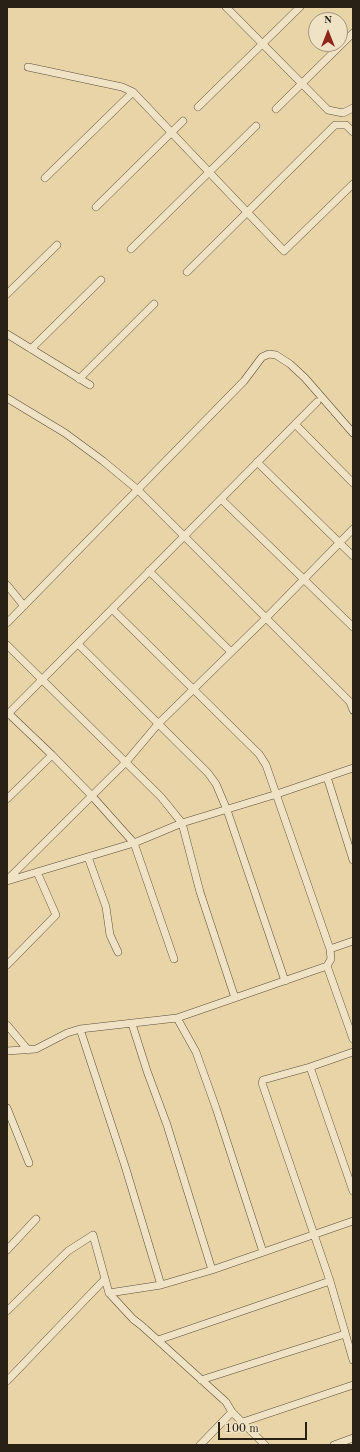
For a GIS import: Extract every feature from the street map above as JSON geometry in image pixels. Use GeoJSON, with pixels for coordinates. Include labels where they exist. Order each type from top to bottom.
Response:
{"type":"FeatureCollection","features":[{"type":"Feature","properties":{"kind":"street"},"geometry":{"type":"LineString","coordinates":[[226,7],[328,110],[343,113],[353,108]]}},
{"type":"Feature","properties":{"kind":"street"},"geometry":{"type":"LineString","coordinates":[[198,107],[300,7]]}},
{"type":"Feature","properties":{"kind":"street"},"geometry":{"type":"LineString","coordinates":[[276,109],[353,33]]}},
{"type":"Feature","properties":{"kind":"street"},"geometry":{"type":"LineString","coordinates":[[28,67],[122,87],[133,92],[284,251],[353,184]]}},
{"type":"Feature","properties":{"kind":"street"},"geometry":{"type":"LineString","coordinates":[[45,178],[133,92]]}},
{"type":"Feature","properties":{"kind":"street"},"geometry":{"type":"LineString","coordinates":[[96,207],[183,121]]}},
{"type":"Feature","properties":{"kind":"street"},"geometry":{"type":"LineString","coordinates":[[187,272],[336,125],[346,125],[353,132]]}},
{"type":"Feature","properties":{"kind":"street"},"geometry":{"type":"LineString","coordinates":[[131,249],[256,126]]}},
{"type":"Feature","properties":{"kind":"street"},"geometry":{"type":"LineString","coordinates":[[7,294],[57,245]]}},
{"type":"Feature","properties":{"kind":"street"},"geometry":{"type":"LineString","coordinates":[[31,349],[101,280]]}},
{"type":"Feature","properties":{"kind":"street"},"geometry":{"type":"LineString","coordinates":[[79,379],[154,304]]}},
{"type":"Feature","properties":{"kind":"street"},"geometry":{"type":"LineString","coordinates":[[7,334],[90,385]]}},
{"type":"Feature","properties":{"kind":"street"},"geometry":{"type":"LineString","coordinates":[[7,622],[244,381],[262,357],[269,354],[276,355],[305,378],[353,433]]}},
{"type":"Feature","properties":{"kind":"street"},"geometry":{"type":"LineString","coordinates":[[7,398],[65,434],[103,461],[138,490],[350,702],[353,710]]}},
{"type":"Feature","properties":{"kind":"street"},"geometry":{"type":"LineString","coordinates":[[174,959],[134,843],[92,796],[52,755],[8,714],[317,402]]}},
{"type":"Feature","properties":{"kind":"street"},"geometry":{"type":"LineString","coordinates":[[295,424],[353,483]]}},
{"type":"Feature","properties":{"kind":"street"},"geometry":{"type":"LineString","coordinates":[[257,462],[353,556]]}},
{"type":"Feature","properties":{"kind":"street"},"geometry":{"type":"LineString","coordinates":[[220,499],[353,627]]}},
{"type":"Feature","properties":{"kind":"street"},"geometry":{"type":"LineString","coordinates":[[7,880],[126,762],[158,724],[304,580],[353,529]]}},
{"type":"Feature","properties":{"kind":"street"},"geometry":{"type":"LineString","coordinates":[[149,571],[231,652]]}},
{"type":"Feature","properties":{"kind":"street"},"geometry":{"type":"LineString","coordinates":[[7,585],[24,606]]}},
{"type":"Feature","properties":{"kind":"street"},"geometry":{"type":"LineString","coordinates":[[7,1052],[36,1049],[80,1029],[177,1018],[327,966],[331,958],[330,949],[266,765],[259,754],[112,609]]}},
{"type":"Feature","properties":{"kind":"street"},"geometry":{"type":"LineString","coordinates":[[78,644],[208,773],[216,784],[227,810],[285,981]]}},
{"type":"Feature","properties":{"kind":"street"},"geometry":{"type":"LineString","coordinates":[[7,645],[126,762],[160,797],[182,823],[200,892],[235,998]]}},
{"type":"Feature","properties":{"kind":"street"},"geometry":{"type":"LineString","coordinates":[[7,799],[52,755]]}},
{"type":"Feature","properties":{"kind":"street"},"geometry":{"type":"LineString","coordinates":[[7,880],[134,843],[182,823],[277,794],[353,768]]}},
{"type":"Feature","properties":{"kind":"street"},"geometry":{"type":"LineString","coordinates":[[327,777],[353,860]]}},
{"type":"Feature","properties":{"kind":"street"},"geometry":{"type":"LineString","coordinates":[[88,857],[106,907],[110,935],[118,952]]}},
{"type":"Feature","properties":{"kind":"street"},"geometry":{"type":"LineString","coordinates":[[7,965],[56,915],[37,872]]}},
{"type":"Feature","properties":{"kind":"street"},"geometry":{"type":"LineString","coordinates":[[330,949],[353,941]]}},
{"type":"Feature","properties":{"kind":"street"},"geometry":{"type":"LineString","coordinates":[[327,966],[353,1039]]}},
{"type":"Feature","properties":{"kind":"street"},"geometry":{"type":"LineString","coordinates":[[177,1018],[196,1052],[263,1252]]}},
{"type":"Feature","properties":{"kind":"street"},"geometry":{"type":"LineString","coordinates":[[132,1024],[147,1071],[167,1125],[212,1270]]}},
{"type":"Feature","properties":{"kind":"street"},"geometry":{"type":"LineString","coordinates":[[7,1025],[28,1050]]}},
{"type":"Feature","properties":{"kind":"street"},"geometry":{"type":"LineString","coordinates":[[80,1029],[125,1166],[161,1285]]}},
{"type":"Feature","properties":{"kind":"street"},"geometry":{"type":"LineString","coordinates":[[353,1052],[310,1067],[263,1080],[262,1083],[330,1281],[344,1334],[353,1360]]}},
{"type":"Feature","properties":{"kind":"street"},"geometry":{"type":"LineString","coordinates":[[310,1067],[353,1191]]}},
{"type":"Feature","properties":{"kind":"street"},"geometry":{"type":"LineString","coordinates":[[7,1108],[29,1163]]}},
{"type":"Feature","properties":{"kind":"street"},"geometry":{"type":"LineString","coordinates":[[7,1250],[36,1219]]}},
{"type":"Feature","properties":{"kind":"street"},"geometry":{"type":"LineString","coordinates":[[109,1293],[161,1285],[212,1270],[353,1221]]}},
{"type":"Feature","properties":{"kind":"street"},"geometry":{"type":"LineString","coordinates":[[7,1311],[68,1251],[93,1235],[109,1293],[133,1319],[226,1402],[232,1412],[265,1445]]}},
{"type":"Feature","properties":{"kind":"street"},"geometry":{"type":"LineString","coordinates":[[7,1381],[105,1279]]}},
{"type":"Feature","properties":{"kind":"street"},"geometry":{"type":"LineString","coordinates":[[158,1340],[330,1281]]}},
{"type":"Feature","properties":{"kind":"street"},"geometry":{"type":"LineString","coordinates":[[202,1380],[344,1334]]}},
{"type":"Feature","properties":{"kind":"street"},"geometry":{"type":"LineString","coordinates":[[243,1422],[353,1385]]}},
{"type":"Feature","properties":{"kind":"street"},"geometry":{"type":"LineString","coordinates":[[200,1445],[232,1412]]}},
{"type":"Feature","properties":{"kind":"street"},"geometry":{"type":"LineString","coordinates":[[334,1445],[353,1438]]}}]}
